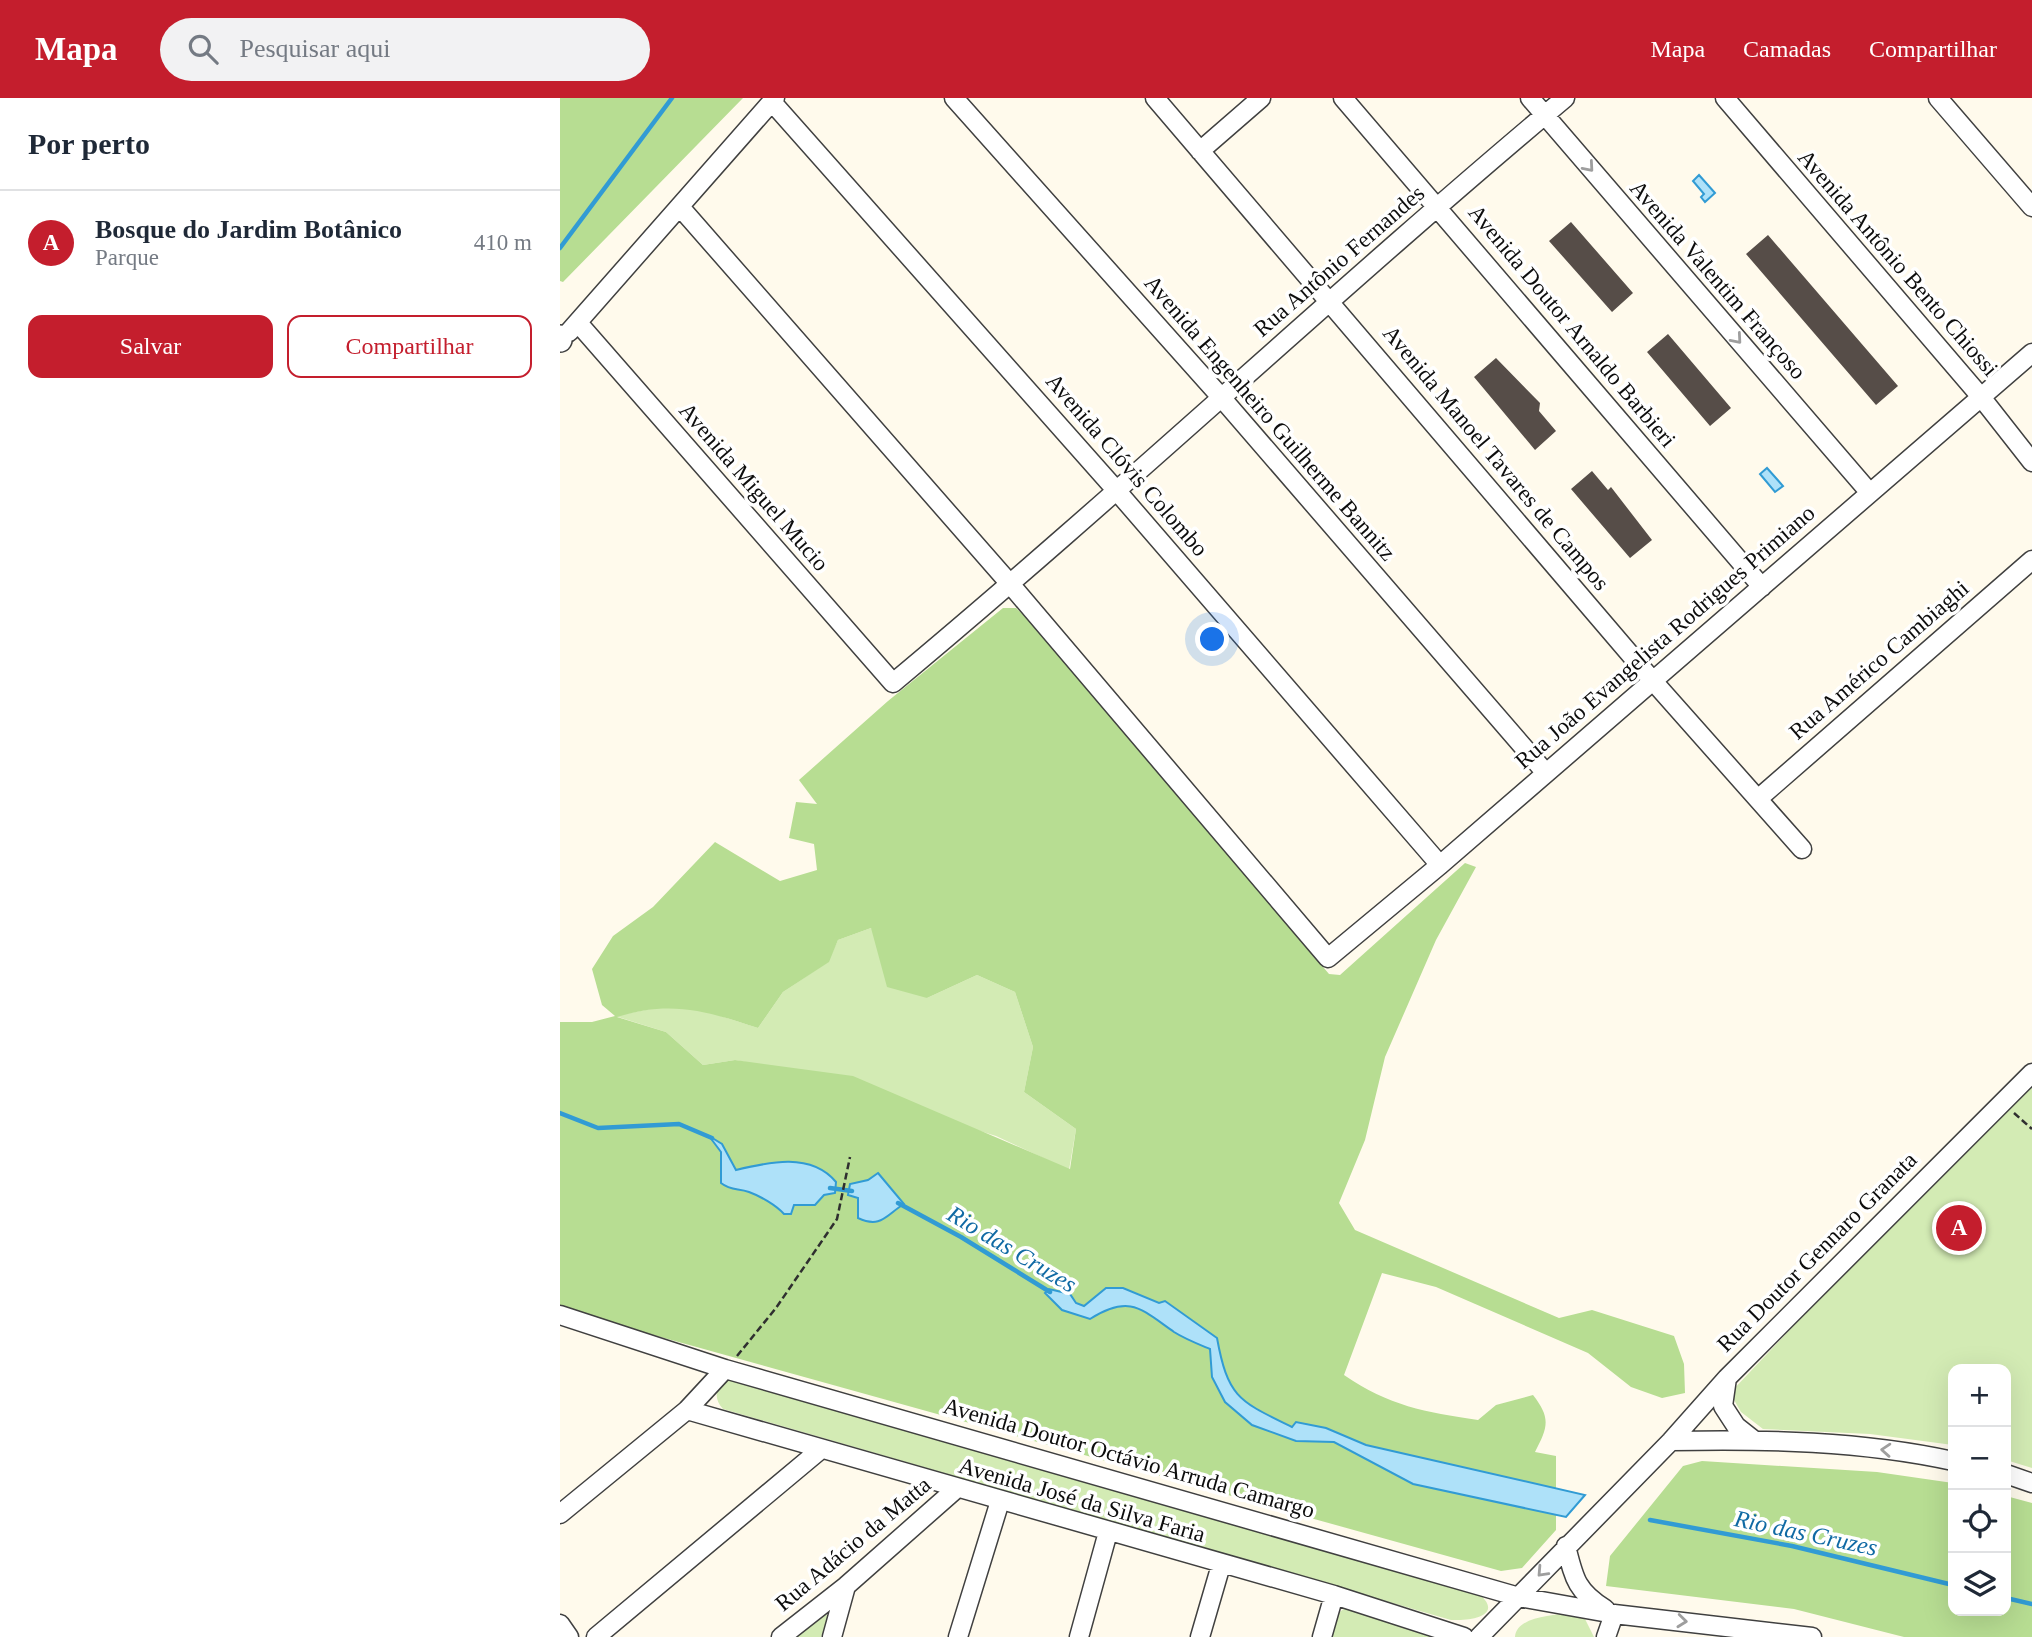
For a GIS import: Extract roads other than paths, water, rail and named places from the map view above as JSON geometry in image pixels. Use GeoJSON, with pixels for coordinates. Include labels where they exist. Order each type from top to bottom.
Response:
{"type":"FeatureCollection","features":[{"type":"Feature","properties":{"kind":"street","name":"Avenida Engenheiro Guilherme Bannitz"},"geometry":{"type":"LineString","coordinates":[[954,98],[1220,396],[1545,772]]}},
{"type":"Feature","properties":{"kind":"street","name":"Avenida Manoel Tavares de Campos"},"geometry":{"type":"LineString","coordinates":[[1155,98],[1653,681],[1802,849]]}},
{"type":"Feature","properties":{"kind":"street"},"geometry":{"type":"LineString","coordinates":[[1200,151],[1261,98]]}},
{"type":"Feature","properties":{"kind":"street","name":"Avenida Doutor Arnaldo Barbieri"},"geometry":{"type":"LineString","coordinates":[[1343,98],[1762,587]]}},
{"type":"Feature","properties":{"kind":"street","name":"Avenida Valentim Françoso"},"geometry":{"type":"LineString","coordinates":[[1530,98],[1870,494]]}},
{"type":"Feature","properties":{"kind":"street","name":"Rua Antônio Fernandes"},"geometry":{"type":"LineString","coordinates":[[894,683],[1011,585],[1220,396],[1565,98]]}},
{"type":"Feature","properties":{"kind":"street","name":"Avenida Antônio Bento Chiossi"},"geometry":{"type":"LineString","coordinates":[[1725,98],[1981,397],[2032,462]]}},
{"type":"Feature","properties":{"kind":"street"},"geometry":{"type":"LineString","coordinates":[[1938,98],[2032,207]]}},
{"type":"Feature","properties":{"kind":"street"},"geometry":{"type":"LineString","coordinates":[[565,335],[774,100]]}},
{"type":"Feature","properties":{"kind":"street","name":"Avenida Clóvis Colombo"},"geometry":{"type":"LineString","coordinates":[[774,100],[1116,489],[1440,865]]}},
{"type":"Feature","properties":{"kind":"street"},"geometry":{"type":"LineString","coordinates":[[680,207],[1011,585]]}},
{"type":"Feature","properties":{"kind":"street","name":"Avenida Miguel Mucio"},"geometry":{"type":"LineString","coordinates":[[565,335],[894,683]]}},
{"type":"Feature","properties":{"kind":"street","name":"Rua João Evangelista Rodrigues Primiano"},"geometry":{"type":"LineString","coordinates":[[1011,585],[1328,958],[1440,865],[2032,352]]}},
{"type":"Feature","properties":{"kind":"street","name":"Rua Américo Cambiaghi"},"geometry":{"type":"LineString","coordinates":[[1759,798],[2032,560]]}},
{"type":"Feature","properties":{"kind":"street","name":"Rua Doutor Gennaro Granata"},"geometry":{"type":"LineString","coordinates":[[1570,1542],[1671,1441],[1727,1378],[2000,1102],[2032,1073]]}},
{"type":"Feature","properties":{"kind":"street","name":"Avenida Doutor Octávio Arruda Camargo"},"geometry":{"type":"LineString","coordinates":[[560,1315],[725,1369],[1518,1597],[1614,1614],[1812,1637]]}},
{"type":"Feature","properties":{"kind":"street"},"geometry":{"type":"LineString","coordinates":[[560,1514],[687,1410],[725,1369]]}},
{"type":"Feature","properties":{"kind":"street"},"geometry":{"type":"LineString","coordinates":[[1727,1378],[1723,1406],[1736,1426],[1755,1441]]}},
{"type":"Feature","properties":{"kind":"street","name":"Avenida José da Silva Faria"},"geometry":{"type":"LineString","coordinates":[[687,1410],[1220,1565],[1334,1595],[1464,1637]]}},
{"type":"Feature","properties":{"kind":"street"},"geometry":{"type":"LineString","coordinates":[[1671,1441],[1755,1441],[1910,1451],[1948,1460]]}},
{"type":"Feature","properties":{"kind":"street"},"geometry":{"type":"LineString","coordinates":[[596,1637],[820,1450]]}},
{"type":"Feature","properties":{"kind":"street"},"geometry":{"type":"LineString","coordinates":[[2011,1476],[2032,1483]]}},
{"type":"Feature","properties":{"kind":"street","name":"Rua Adácio da Matta"},"geometry":{"type":"LineString","coordinates":[[781,1637],[846,1586],[956,1489]]}},
{"type":"Feature","properties":{"kind":"street"},"geometry":{"type":"LineString","coordinates":[[958,1637],[999,1501]]}},
{"type":"Feature","properties":{"kind":"street"},"geometry":{"type":"LineString","coordinates":[[1079,1637],[1108,1532]]}},
{"type":"Feature","properties":{"kind":"street"},"geometry":{"type":"LineString","coordinates":[[1479,1637],[1570,1542]]}},
{"type":"Feature","properties":{"kind":"street"},"geometry":{"type":"LineString","coordinates":[[1570,1542],[1577,1584],[1586,1597],[1614,1614],[1606,1637]]}},
{"type":"Feature","properties":{"kind":"street"},"geometry":{"type":"LineString","coordinates":[[1200,1637],[1220,1565]]}},
{"type":"Feature","properties":{"kind":"street"},"geometry":{"type":"LineString","coordinates":[[832,1637],[846,1586]]}},
{"type":"Feature","properties":{"kind":"street"},"geometry":{"type":"LineString","coordinates":[[1322,1637],[1334,1595]]}},
{"type":"Feature","properties":{"kind":"street"},"geometry":{"type":"LineString","coordinates":[[560,1624],[569,1637]]}},
{"type":"Feature","properties":{"kind":"water"},"geometry":{"type":"Polygon","coordinates":[[[1699,175],[1715,193],[1705,202],[1701,197],[1704,194],[1693,181],[1699,175]]]}},
{"type":"Feature","properties":{"kind":"water"},"geometry":{"type":"Polygon","coordinates":[[[1767,468],[1783,486],[1775,492],[1760,474],[1767,468]]]}},
{"type":"Feature","properties":{"kind":"water"},"geometry":{"type":"Polygon","coordinates":[[[709,1136],[722,1144],[736,1170],[776,1162],[802,1163],[814,1166],[836,1182],[835,1193],[824,1195],[815,1205],[794,1205],[791,1214],[784,1214],[758,1196],[721,1183],[721,1152],[709,1136]]]}},
{"type":"Feature","properties":{"kind":"water"},"geometry":{"type":"Polygon","coordinates":[[[878,1173],[904,1204],[883,1219],[866,1221],[858,1218],[858,1198],[848,1195],[850,1184],[868,1180],[878,1173]]]}},
{"type":"Feature","properties":{"kind":"water"},"geometry":{"type":"Polygon","coordinates":[[[1106,1288],[1123,1288],[1159,1303],[1165,1301],[1217,1338],[1226,1374],[1239,1395],[1259,1411],[1292,1427],[1296,1422],[1326,1428],[1366,1445],[1585,1495],[1566,1517],[1413,1484],[1334,1442],[1296,1441],[1252,1425],[1225,1402],[1212,1377],[1210,1349],[1178,1335],[1135,1307],[1115,1307],[1090,1319],[1062,1310],[1045,1293],[1049,1289],[1070,1294],[1076,1303],[1084,1306],[1106,1288]]]}},
{"type":"Feature","properties":{"kind":"waterway"},"geometry":{"type":"LineString","coordinates":[[560,248],[672,98]]}},
{"type":"Feature","properties":{"kind":"waterway","name":"Rio das Cruzes"},"geometry":{"type":"LineString","coordinates":[[560,1113],[598,1128],[679,1124],[712,1138]]}},
{"type":"Feature","properties":{"kind":"waterway","name":"Rio das Cruzes"},"geometry":{"type":"LineString","coordinates":[[830,1188],[852,1191]]}},
{"type":"Feature","properties":{"kind":"waterway","name":"Rio das Cruzes"},"geometry":{"type":"LineString","coordinates":[[898,1203],[961,1237],[1050,1292]]}},
{"type":"Feature","properties":{"kind":"waterway","name":"Rio das Cruzes"},"geometry":{"type":"LineString","coordinates":[[1650,1520],[1792,1546],[1948,1584]]}},
{"type":"Feature","properties":{"kind":"waterway","name":"Rio das Cruzes"},"geometry":{"type":"LineString","coordinates":[[2011,1599],[2032,1604]]}},
{"type":"Feature","properties":{"kind":"place","name":"Bosque do Jardim Botânico"},"geometry":{"type":"Point","coordinates":[1959,1228]}}]}
